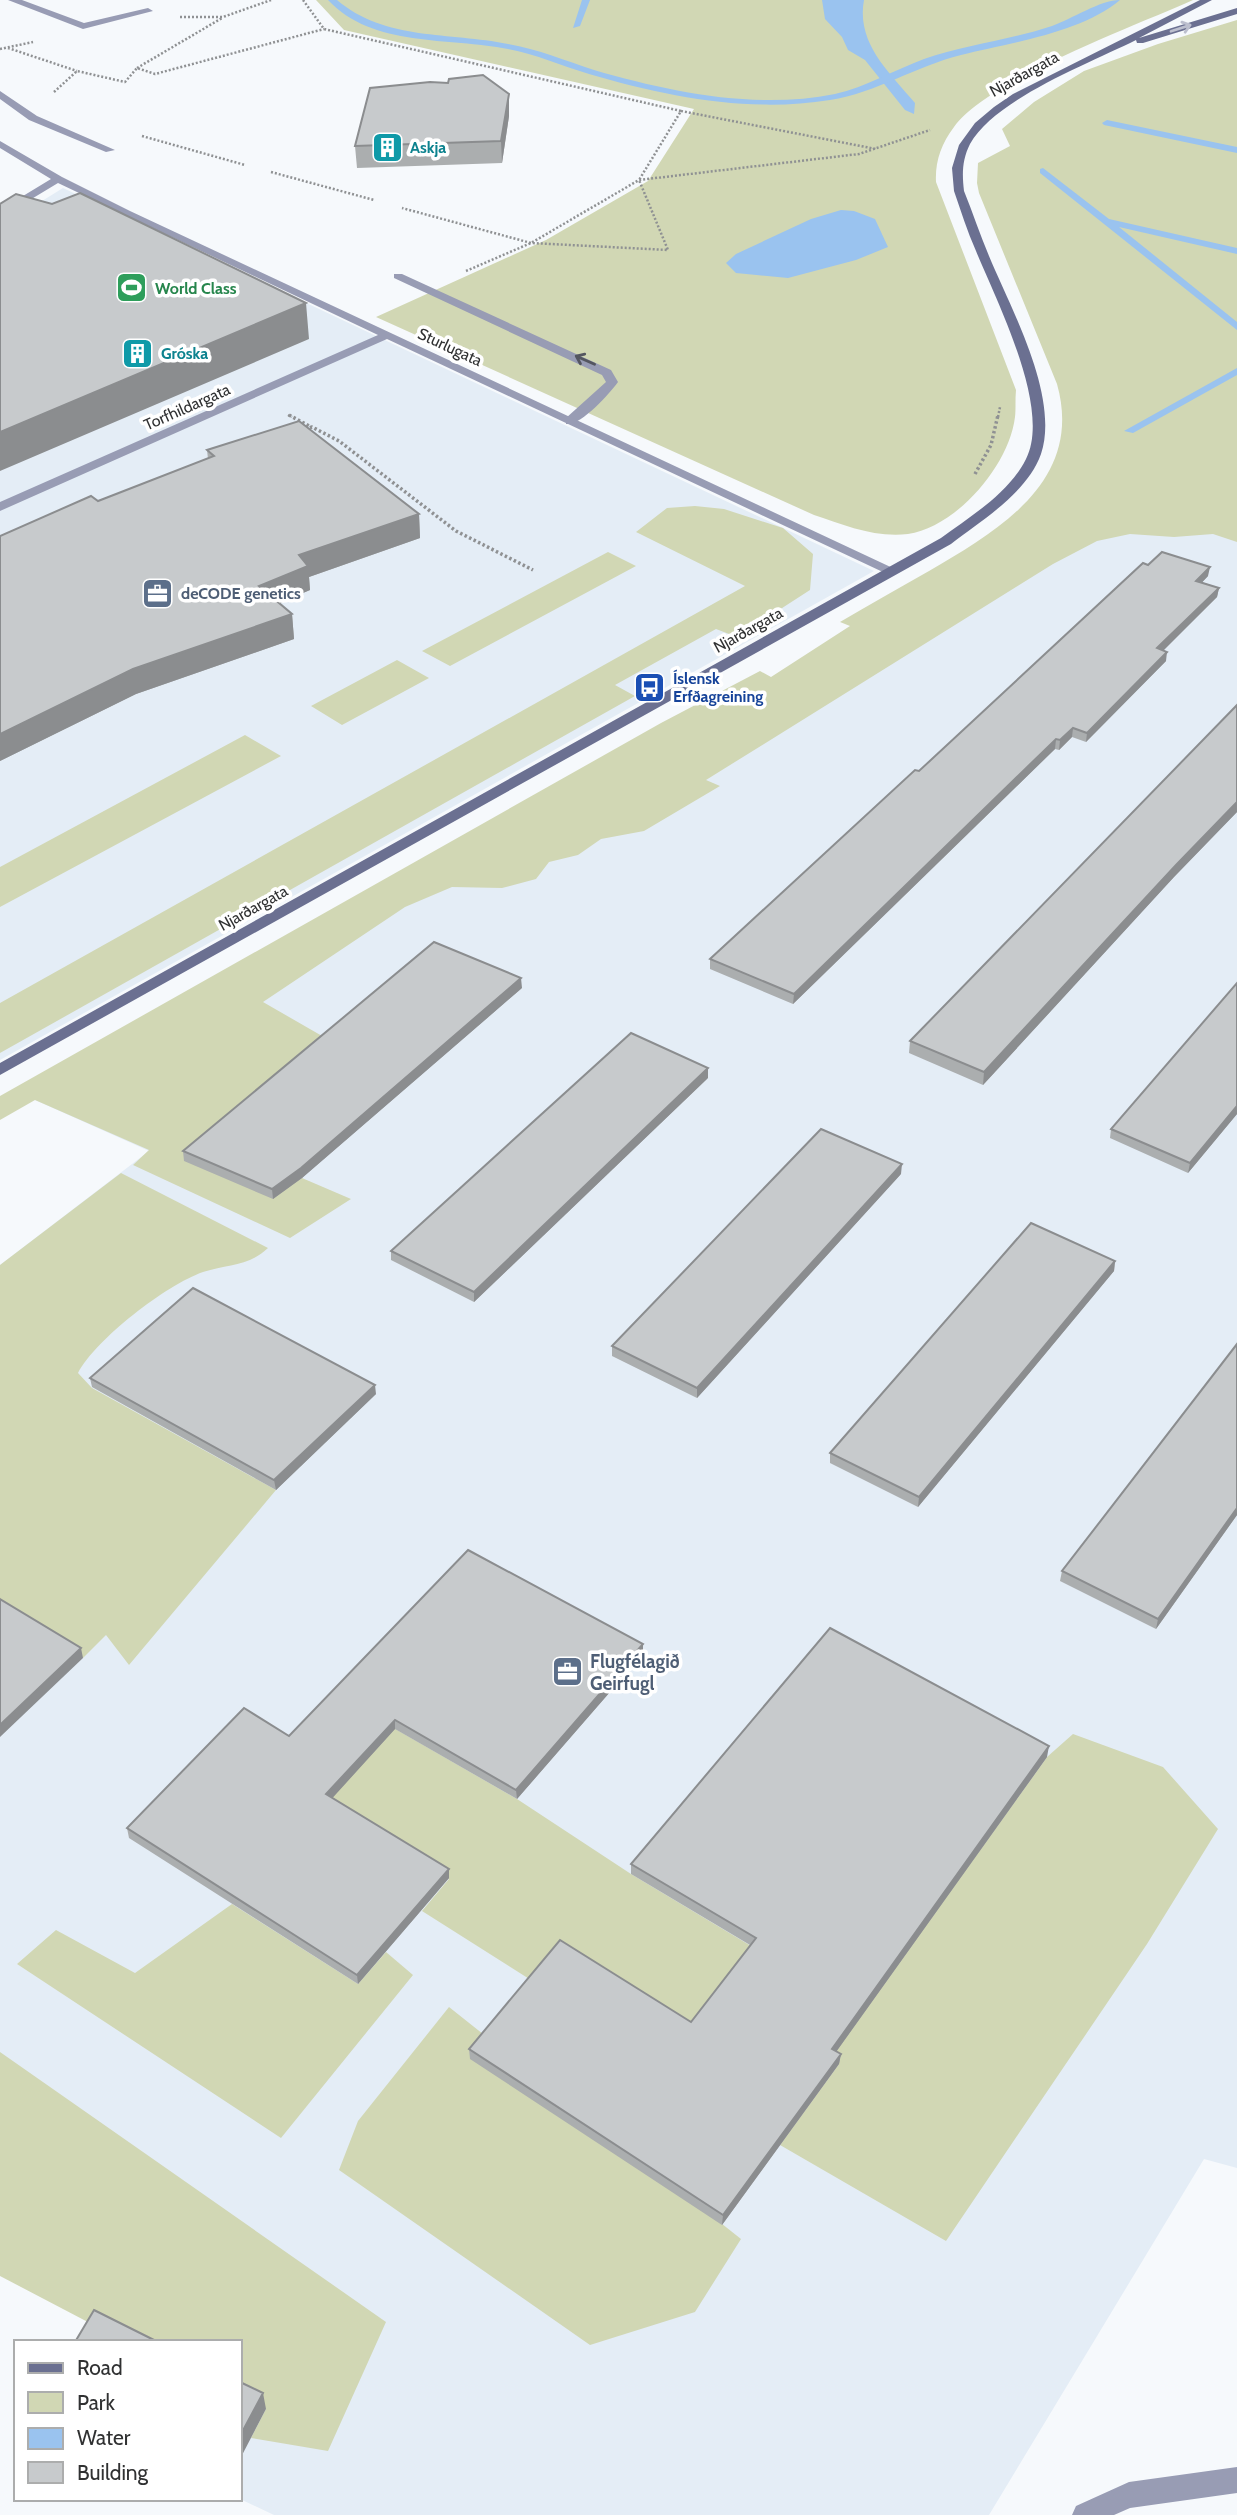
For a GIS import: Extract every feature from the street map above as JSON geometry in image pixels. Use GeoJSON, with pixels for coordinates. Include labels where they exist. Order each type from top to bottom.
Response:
{"type":"FeatureCollection","features":[{"type":"Feature","properties":{"kind":"main road","name":"Njarðargata"},"geometry":{"type":"LineString","coordinates":[[0,1070],[946,541],[987,510],[1013,485],[1035,455],[1037,410],[1027,359],[959,191],[957,167],[965,145],[992,111],[1093,56],[1207,0]]}},
{"type":"Feature","properties":{"kind":"main road","name":"Njarðargata"},"geometry":{"type":"LineString","coordinates":[[1093,56],[1237,11]]}},
{"type":"Feature","properties":{"kind":"street"},"geometry":{"type":"LineString","coordinates":[[13,0],[83,26],[148,11]]}},
{"type":"Feature","properties":{"kind":"street"},"geometry":{"type":"LineString","coordinates":[[0,94],[33,118],[110,150]]}},
{"type":"Feature","properties":{"kind":"street","name":"Sturlugata"},"geometry":{"type":"LineString","coordinates":[[0,145],[58,179],[890,570]]}},
{"type":"Feature","properties":{"kind":"street"},"geometry":{"type":"LineString","coordinates":[[0,215],[58,179]]}},
{"type":"Feature","properties":{"kind":"street"},"geometry":{"type":"LineString","coordinates":[[398,276],[607,373],[612,382],[605,392],[570,421]]}},
{"type":"Feature","properties":{"kind":"street","name":"Torfhildargata"},"geometry":{"type":"LineString","coordinates":[[0,507],[387,335]]}},
{"type":"Feature","properties":{"kind":"street"},"geometry":{"type":"LineString","coordinates":[[1085,2515],[1129,2495],[1237,2480]]}},
{"type":"Feature","properties":{"kind":"path"},"geometry":{"type":"LineString","coordinates":[[303,0],[324,29]]}},
{"type":"Feature","properties":{"kind":"path"},"geometry":{"type":"LineString","coordinates":[[125,82],[137,68],[223,18]]}},
{"type":"Feature","properties":{"kind":"path"},"geometry":{"type":"LineString","coordinates":[[137,68],[155,74],[324,29],[681,111],[877,149]]}},
{"type":"Feature","properties":{"kind":"path"},"geometry":{"type":"LineString","coordinates":[[8,47],[77,71]]}},
{"type":"Feature","properties":{"kind":"path"},"geometry":{"type":"LineString","coordinates":[[639,180],[681,111]]}},
{"type":"Feature","properties":{"kind":"path"},"geometry":{"type":"LineString","coordinates":[[427,289],[531,243],[639,180],[859,154],[930,130],[927,142]]}},
{"type":"Feature","properties":{"kind":"path"},"geometry":{"type":"LineString","coordinates":[[142,136],[245,164]]}},
{"type":"Feature","properties":{"kind":"path"},"geometry":{"type":"LineString","coordinates":[[271,172],[374,200]]}},
{"type":"Feature","properties":{"kind":"path"},"geometry":{"type":"LineString","coordinates":[[402,208],[531,243],[667,250],[639,180]]}},
{"type":"Feature","properties":{"kind":"path"},"geometry":{"type":"LineString","coordinates":[[967,482],[990,445],[1000,407]]}},
{"type":"Feature","properties":{"kind":"path"},"geometry":{"type":"LineString","coordinates":[[300,431],[312,427],[339,441],[456,531],[533,570]]}},
{"type":"Feature","properties":{"kind":"shaded area"},"geometry":{"type":"Polygon","coordinates":[[[1237,40],[1237,2168],[1204,2159],[989,2515],[274,2515],[242,2500],[242,2340],[98,2328],[0,2184],[0,1265],[149,1151],[35,1100],[1023,541],[1237,40]]]}},
{"type":"Feature","properties":{"kind":"shaded area"},"geometry":{"type":"Polygon","coordinates":[[[63,188],[874,571],[0,1060],[0,227],[63,188]]]}},
{"type":"Feature","properties":{"kind":"green space"},"geometry":{"type":"Polygon","coordinates":[[[316,0],[1193,0],[1029,73],[972,109],[954,127],[946,140],[938,160],[936,182],[1016,390],[1015,417],[1011,436],[991,474],[961,507],[926,529],[896,535],[860,530],[814,515],[376,317],[546,240],[648,181],[694,109],[344,30],[316,0]]]}},
{"type":"Feature","properties":{"kind":"green space"},"geometry":{"type":"Polygon","coordinates":[[[1237,20],[1237,542],[1213,534],[1174,537],[1130,534],[1097,541],[1053,564],[706,780],[720,786],[644,831],[601,839],[578,855],[549,862],[536,879],[502,888],[452,887],[405,907],[263,1002],[329,1040],[302,1178],[351,1199],[290,1238],[133,1165],[149,1150],[35,1100],[0,1120],[0,1096],[661,723],[760,671],[771,677],[850,626],[840,622],[956,555],[1008,519],[1030,498],[1047,475],[1058,448],[1062,418],[1057,384],[979,193],[978,163],[1010,146],[1002,129],[1034,102],[1084,71],[1158,44],[1237,20]]]}},
{"type":"Feature","properties":{"kind":"green space"},"geometry":{"type":"Polygon","coordinates":[[[695,506],[724,509],[783,528],[813,554],[810,590],[737,637],[716,629],[615,685],[635,696],[0,1053],[0,1003],[745,586],[636,532],[667,508],[695,506]]]}},
{"type":"Feature","properties":{"kind":"green space"},"geometry":{"type":"Polygon","coordinates":[[[608,552],[636,566],[450,666],[422,651],[608,552]]]}},
{"type":"Feature","properties":{"kind":"green space"},"geometry":{"type":"Polygon","coordinates":[[[397,660],[429,678],[342,725],[311,706],[397,660]]]}},
{"type":"Feature","properties":{"kind":"green space"},"geometry":{"type":"Polygon","coordinates":[[[245,735],[281,756],[0,907],[0,867],[245,735]]]}},
{"type":"Feature","properties":{"kind":"green space"},"geometry":{"type":"Polygon","coordinates":[[[121,1173],[268,1248],[253,1259],[203,1272],[170,1288],[116,1330],[87,1359],[78,1373],[92,1388],[276,1490],[129,1665],[106,1635],[83,1658],[0,1607],[0,1265],[121,1173]]]}},
{"type":"Feature","properties":{"kind":"green space"},"geometry":{"type":"Polygon","coordinates":[[[338,1696],[517,1799],[631,1874],[863,2013],[1047,1757],[1073,1734],[1163,1767],[1218,1829],[1147,1944],[946,2241],[780,2145],[839,2064],[691,2032],[534,1982],[422,1911],[449,1879],[327,1804],[338,1696]]]}},
{"type":"Feature","properties":{"kind":"green space"},"geometry":{"type":"Polygon","coordinates":[[[232,1904],[358,1984],[386,1952],[413,1975],[281,2138],[17,1964],[56,1930],[135,1973],[232,1904]]]}},
{"type":"Feature","properties":{"kind":"green space"},"geometry":{"type":"Polygon","coordinates":[[[449,2007],[741,2239],[695,2312],[590,2345],[339,2170],[358,2121],[449,2007]]]}},
{"type":"Feature","properties":{"kind":"green space"},"geometry":{"type":"Polygon","coordinates":[[[0,2052],[386,2322],[328,2451],[251,2438],[266,2409],[242,2398],[242,2340],[122,2340],[0,2276],[0,2052]]]}},
{"type":"Feature","properties":{"kind":"water"},"geometry":{"type":"Polygon","coordinates":[[[822,0],[864,0],[863,16],[870,43],[885,68],[915,103],[914,114],[905,110],[865,60],[848,50],[842,37],[825,19],[822,0]]]}},
{"type":"Feature","properties":{"kind":"water"},"geometry":{"type":"Polygon","coordinates":[[[841,210],[854,211],[875,219],[888,247],[856,260],[788,278],[736,273],[726,263],[736,254],[811,219],[841,210]]]}},
{"type":"Feature","properties":{"kind":"building"},"geometry":{"type":"Polygon","coordinates":[[[483,75],[509,94],[501,141],[355,146],[370,88],[430,82],[448,83],[449,79],[483,75]]]}},
{"type":"Feature","properties":{"kind":"building","name":"Gróska"},"geometry":{"type":"Polygon","coordinates":[[[80,193],[306,303],[0,432],[0,204],[16,194],[52,204],[80,193]]]}},
{"type":"Feature","properties":{"kind":"building"},"geometry":{"type":"Polygon","coordinates":[[[299,421],[419,514],[299,555],[308,566],[259,586],[292,614],[133,669],[0,734],[0,536],[91,496],[98,501],[214,456],[207,450],[299,421]]]}},
{"type":"Feature","properties":{"kind":"building"},"geometry":{"type":"Polygon","coordinates":[[[1162,552],[1210,567],[1196,581],[1219,588],[1157,648],[1167,652],[1087,733],[1073,728],[1060,740],[1056,739],[794,994],[710,959],[915,770],[919,771],[1143,563],[1148,565],[1162,552]]]}},
{"type":"Feature","properties":{"kind":"building"},"geometry":{"type":"Polygon","coordinates":[[[1237,705],[1237,802],[984,1072],[910,1041],[1237,705]]]}},
{"type":"Feature","properties":{"kind":"building"},"geometry":{"type":"Polygon","coordinates":[[[434,942],[521,978],[301,1168],[272,1189],[183,1151],[434,942]]]}},
{"type":"Feature","properties":{"kind":"building"},"geometry":{"type":"Polygon","coordinates":[[[1237,983],[1237,1106],[1190,1163],[1111,1129],[1237,983]]]}},
{"type":"Feature","properties":{"kind":"building"},"geometry":{"type":"Polygon","coordinates":[[[631,1033],[708,1068],[474,1292],[391,1251],[631,1033]]]}},
{"type":"Feature","properties":{"kind":"building"},"geometry":{"type":"Polygon","coordinates":[[[821,1129],[902,1164],[697,1388],[612,1346],[821,1129]]]}},
{"type":"Feature","properties":{"kind":"building"},"geometry":{"type":"Polygon","coordinates":[[[1031,1223],[1115,1261],[919,1497],[830,1453],[1031,1223]]]}},
{"type":"Feature","properties":{"kind":"building"},"geometry":{"type":"Polygon","coordinates":[[[193,1288],[375,1385],[274,1480],[90,1378],[193,1288]]]}},
{"type":"Feature","properties":{"kind":"building"},"geometry":{"type":"Polygon","coordinates":[[[1237,1344],[1237,1508],[1158,1619],[1062,1571],[1237,1344]]]}},
{"type":"Feature","properties":{"kind":"building"},"geometry":{"type":"Polygon","coordinates":[[[468,1550],[643,1644],[516,1790],[395,1720],[326,1794],[449,1869],[357,1975],[127,1828],[244,1708],[289,1736],[468,1550]]]}},
{"type":"Feature","properties":{"kind":"building"},"geometry":{"type":"Polygon","coordinates":[[[0,1599],[81,1648],[0,1725],[0,1599]]]}},
{"type":"Feature","properties":{"kind":"building"},"geometry":{"type":"Polygon","coordinates":[[[830,1628],[1049,1746],[832,2049],[841,2054],[723,2215],[469,2049],[560,1940],[691,2022],[756,1938],[631,1864],[830,1628]]]}},
{"type":"Feature","properties":{"kind":"building"},"geometry":{"type":"Polygon","coordinates":[[[94,2310],[154,2340],[76,2340],[94,2310]]]}},
{"type":"Feature","properties":{"kind":"building"},"geometry":{"type":"Polygon","coordinates":[[[242,2383],[263,2393],[242,2432],[242,2383]]]}},
{"type":"Feature","properties":{"kind":"waterway"},"geometry":{"type":"LineString","coordinates":[[332,0],[348,14],[390,31],[519,48],[593,72],[681,93],[772,102],[803,101],[848,93],[927,61],[1053,29],[1116,0]]}},
{"type":"Feature","properties":{"kind":"waterway"},"geometry":{"type":"LineString","coordinates":[[576,26],[586,0]]}},
{"type":"Feature","properties":{"kind":"waterway"},"geometry":{"type":"LineString","coordinates":[[1107,123],[1237,150]]}},
{"type":"Feature","properties":{"kind":"waterway"},"geometry":{"type":"LineString","coordinates":[[1043,171],[1237,327]]}},
{"type":"Feature","properties":{"kind":"waterway"},"geometry":{"type":"LineString","coordinates":[[1110,222],[1237,251]]}},
{"type":"Feature","properties":{"kind":"waterway"},"geometry":{"type":"LineString","coordinates":[[1129,431],[1237,371]]}},
{"type":"Feature","properties":{"kind":"place","name":"Askja"},"geometry":{"type":"Point","coordinates":[387,147]}},
{"type":"Feature","properties":{"kind":"place","name":"World Class"},"geometry":{"type":"Point","coordinates":[132,288]}},
{"type":"Feature","properties":{"kind":"place","name":"Gróska"},"geometry":{"type":"Point","coordinates":[138,353]}},
{"type":"Feature","properties":{"kind":"place","name":"deCODE genetics"},"geometry":{"type":"Point","coordinates":[158,593]}},
{"type":"Feature","properties":{"kind":"place","name":"Íslensk Erfðagreining"},"geometry":{"type":"Point","coordinates":[650,687]}},
{"type":"Feature","properties":{"kind":"place","name":"Flugfélagið Geirfugl"},"geometry":{"type":"Point","coordinates":[567,1672]}}]}
